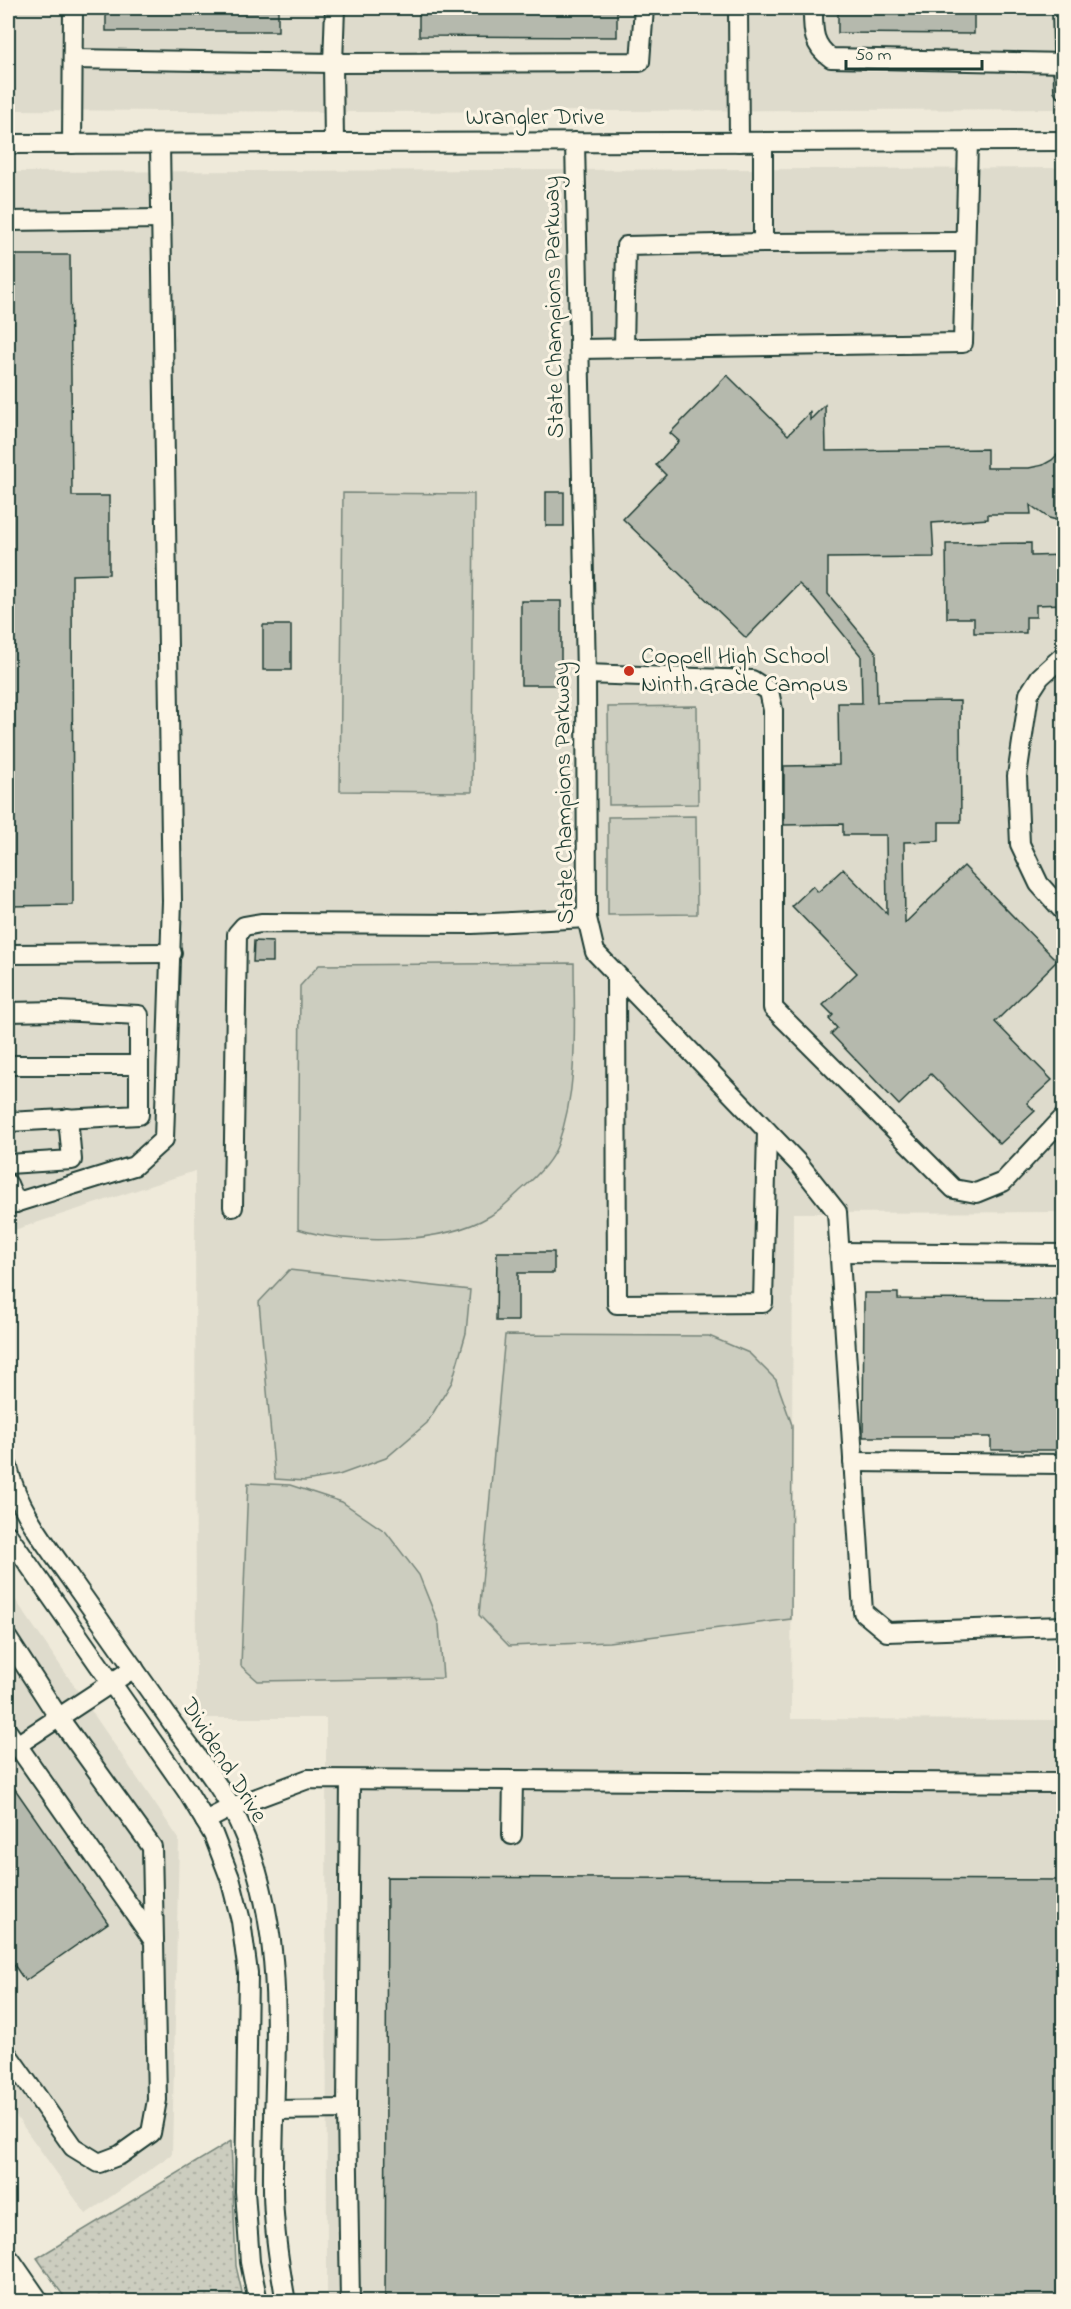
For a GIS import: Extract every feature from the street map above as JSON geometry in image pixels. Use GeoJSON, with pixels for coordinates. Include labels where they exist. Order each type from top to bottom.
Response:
{"type":"FeatureCollection","features":[{"type":"Feature","properties":{"kind":"highway"},"geometry":{"type":"LineString","coordinates":[[8,2263],[35,2301]]}},
{"type":"Feature","properties":{"kind":"street"},"geometry":{"type":"LineString","coordinates":[[72,144],[73,8]]}},
{"type":"Feature","properties":{"kind":"street"},"geometry":{"type":"LineString","coordinates":[[334,143],[335,8]]}},
{"type":"Feature","properties":{"kind":"street"},"geometry":{"type":"LineString","coordinates":[[73,59],[333,63],[640,62],[644,8]]}},
{"type":"Feature","properties":{"kind":"street"},"geometry":{"type":"LineString","coordinates":[[738,8],[739,142]]}},
{"type":"Feature","properties":{"kind":"street"},"geometry":{"type":"LineString","coordinates":[[813,8],[813,35],[821,51],[831,58],[1063,63]]}},
{"type":"Feature","properties":{"kind":"street"},"geometry":{"type":"LineString","coordinates":[[1062,8],[1064,89]]}},
{"type":"Feature","properties":{"kind":"street"},"geometry":{"type":"LineString","coordinates":[[579,349],[963,343],[968,141]]}},
{"type":"Feature","properties":{"kind":"street","name":"Wrangler Drive"},"geometry":{"type":"LineString","coordinates":[[8,144],[1064,141]]}},
{"type":"Feature","properties":{"kind":"street","name":"State Champions Parkway"},"geometry":{"type":"LineString","coordinates":[[575,142],[586,674],[587,918],[596,952],[800,1165],[837,1212],[863,1612],[887,1632],[1064,1626]]}},
{"type":"Feature","properties":{"kind":"street"},"geometry":{"type":"LineString","coordinates":[[763,142],[763,243]]}},
{"type":"Feature","properties":{"kind":"street"},"geometry":{"type":"LineString","coordinates":[[8,1184],[12,1204],[134,1166],[164,1139],[172,953],[160,144]]}},
{"type":"Feature","properties":{"kind":"street"},"geometry":{"type":"LineString","coordinates":[[8,221],[161,219]]}},
{"type":"Feature","properties":{"kind":"street"},"geometry":{"type":"LineString","coordinates":[[624,348],[626,246],[965,242]]}},
{"type":"Feature","properties":{"kind":"street"},"geometry":{"type":"LineString","coordinates":[[1064,655],[1040,677],[1029,694],[1017,776],[1020,844],[1039,884],[1064,912]]}},
{"type":"Feature","properties":{"kind":"street"},"geometry":{"type":"LineString","coordinates":[[586,674],[752,680],[769,691],[773,710],[773,1008],[954,1189],[976,1193],[1003,1182],[1064,1117]]}},
{"type":"Feature","properties":{"kind":"street"},"geometry":{"type":"LineString","coordinates":[[233,1207],[237,934],[244,926],[261,922],[472,924],[587,918]]}},
{"type":"Feature","properties":{"kind":"street"},"geometry":{"type":"LineString","coordinates":[[8,954],[172,953]]}},
{"type":"Feature","properties":{"kind":"street"},"geometry":{"type":"LineString","coordinates":[[616,974],[616,1304],[763,1303],[767,1131]]}},
{"type":"Feature","properties":{"kind":"street"},"geometry":{"type":"LineString","coordinates":[[8,1012],[139,1014],[139,1115],[8,1122]]}},
{"type":"Feature","properties":{"kind":"street"},"geometry":{"type":"LineString","coordinates":[[8,1065],[139,1065]]}},
{"type":"Feature","properties":{"kind":"street"},"geometry":{"type":"LineString","coordinates":[[8,1164],[72,1160],[68,1118]]}},
{"type":"Feature","properties":{"kind":"street"},"geometry":{"type":"LineString","coordinates":[[839,1252],[1064,1254]]}},
{"type":"Feature","properties":{"kind":"street"},"geometry":{"type":"LineString","coordinates":[[853,1458],[1064,1464]]}},
{"type":"Feature","properties":{"kind":"street","name":"Dividend Drive"},"geometry":{"type":"LineString","coordinates":[[8,1475],[34,1527],[210,1776],[238,1821],[256,1869],[269,1916],[275,1971],[273,2191],[278,2258],[286,2301]]}},
{"type":"Feature","properties":{"kind":"street","name":"Dividend Drive"},"geometry":{"type":"LineString","coordinates":[[8,1535],[205,1821],[213,1834],[230,1878],[241,1921],[248,1973],[245,2192],[250,2262],[258,2301]]}},
{"type":"Feature","properties":{"kind":"street"},"geometry":{"type":"LineString","coordinates":[[8,1640],[58,1718],[152,1847],[157,2100],[151,2133],[120,2155],[99,2163],[73,2147],[8,2055]]}},
{"type":"Feature","properties":{"kind":"street"},"geometry":{"type":"LineString","coordinates":[[134,1668],[58,1718],[12,1739],[98,1857],[154,1941]]}},
{"type":"Feature","properties":{"kind":"street"},"geometry":{"type":"LineString","coordinates":[[205,1821],[230,1808],[308,1779],[1064,1783]]}},
{"type":"Feature","properties":{"kind":"street"},"geometry":{"type":"LineString","coordinates":[[350,1780],[347,2109],[350,2301]]}},
{"type":"Feature","properties":{"kind":"street"},"geometry":{"type":"LineString","coordinates":[[512,1835],[513,1780]]}},
{"type":"Feature","properties":{"kind":"street"},"geometry":{"type":"LineString","coordinates":[[274,2110],[347,2109]]}},
{"type":"Feature","properties":{"kind":"shaded area"},"geometry":{"type":"Polygon","coordinates":[[[8,8],[1063,8],[1063,109],[368,112],[8,110],[8,8]]]}},
{"type":"Feature","properties":{"kind":"shaded area","name":"Coppell High School Ninth Grade Campus"},"geometry":{"type":"Polygon","coordinates":[[[1063,168],[1063,1212],[793,1213],[791,1719],[1063,1720],[1063,2301],[327,2301],[326,1718],[196,1718],[195,1171],[8,1232],[8,172],[1063,168]]]}},
{"type":"Feature","properties":{"kind":"shaded area"},"geometry":{"type":"Polygon","coordinates":[[[343,493],[474,494],[472,792],[340,791],[343,493]]]}},
{"type":"Feature","properties":{"kind":"shaded area"},"geometry":{"type":"Polygon","coordinates":[[[697,706],[698,804],[609,805],[608,707],[697,706]]]}},
{"type":"Feature","properties":{"kind":"shaded area"},"geometry":{"type":"Polygon","coordinates":[[[696,816],[697,914],[608,915],[608,817],[696,816]]]}},
{"type":"Feature","properties":{"kind":"shaded area"},"geometry":{"type":"Polygon","coordinates":[[[574,963],[574,1055],[565,1122],[555,1150],[532,1180],[494,1214],[447,1232],[422,1237],[369,1240],[343,1238],[298,1229],[300,986],[319,965],[574,963]]]}},
{"type":"Feature","properties":{"kind":"shaded area"},"geometry":{"type":"Polygon","coordinates":[[[289,1270],[470,1290],[466,1333],[452,1382],[427,1423],[386,1458],[339,1475],[305,1481],[275,1479],[259,1302],[289,1270]]]}},
{"type":"Feature","properties":{"kind":"shaded area"},"geometry":{"type":"Polygon","coordinates":[[[505,1335],[709,1336],[749,1353],[776,1380],[792,1425],[791,1619],[609,1642],[509,1646],[479,1615],[505,1335]]]}},
{"type":"Feature","properties":{"kind":"shaded area"},"geometry":{"type":"Polygon","coordinates":[[[248,1483],[290,1485],[342,1502],[386,1532],[419,1575],[439,1625],[443,1678],[258,1681],[241,1666],[248,1483]]]}},
{"type":"Feature","properties":{"kind":"shaded area"},"geometry":{"type":"Polygon","coordinates":[[[8,1589],[179,1839],[172,2154],[86,2214],[8,2105],[8,1589]]]}},
{"type":"Feature","properties":{"kind":"shaded area"},"geometry":{"type":"Polygon","coordinates":[[[231,2141],[236,2266],[244,2301],[67,2301],[37,2258],[231,2141]]]}},
{"type":"Feature","properties":{"kind":"building"},"geometry":{"type":"Polygon","coordinates":[[[106,8],[278,8],[278,31],[106,31],[106,8]]]}},
{"type":"Feature","properties":{"kind":"building"},"geometry":{"type":"Polygon","coordinates":[[[419,8],[617,8],[617,37],[419,36],[419,8]]]}},
{"type":"Feature","properties":{"kind":"building"},"geometry":{"type":"Polygon","coordinates":[[[838,8],[974,8],[974,34],[838,33],[838,8]]]}},
{"type":"Feature","properties":{"kind":"building"},"geometry":{"type":"Polygon","coordinates":[[[8,255],[70,255],[72,496],[109,496],[109,574],[72,575],[73,905],[8,906],[8,255]]]}},
{"type":"Feature","properties":{"kind":"building"},"geometry":{"type":"Polygon","coordinates":[[[727,375],[788,435],[810,412],[810,420],[825,405],[826,451],[987,449],[987,468],[1029,468],[1052,460],[1064,448],[1064,522],[1049,518],[1030,505],[1031,514],[988,514],[988,519],[932,523],[934,557],[828,558],[828,594],[876,652],[877,702],[960,701],[961,822],[939,822],[939,841],[904,842],[905,923],[964,866],[1057,961],[995,1022],[1052,1080],[1027,1103],[1035,1111],[1000,1144],[931,1074],[899,1105],[831,1034],[837,1028],[829,1019],[833,1015],[823,1005],[857,973],[792,906],[813,886],[818,892],[843,869],[887,914],[886,835],[843,835],[843,824],[784,825],[784,766],[839,765],[838,703],[862,703],[861,656],[814,598],[799,584],[746,638],[623,519],[666,475],[656,465],[679,441],[670,433],[727,375]]]}},
{"type":"Feature","properties":{"kind":"building"},"geometry":{"type":"Polygon","coordinates":[[[546,492],[564,492],[564,526],[546,526],[546,492]]]}},
{"type":"Feature","properties":{"kind":"building"},"geometry":{"type":"Polygon","coordinates":[[[1031,543],[1031,556],[1064,555],[1064,604],[1036,605],[1036,617],[1026,617],[1026,633],[974,633],[974,618],[947,618],[946,544],[1031,543]]]}},
{"type":"Feature","properties":{"kind":"building"},"geometry":{"type":"Polygon","coordinates":[[[521,601],[561,601],[561,685],[521,685],[521,601]]]}},
{"type":"Feature","properties":{"kind":"building"},"geometry":{"type":"Polygon","coordinates":[[[263,625],[291,625],[291,670],[263,670],[263,625]]]}},
{"type":"Feature","properties":{"kind":"building"},"geometry":{"type":"Polygon","coordinates":[[[254,941],[273,942],[273,962],[253,962],[254,941]]]}},
{"type":"Feature","properties":{"kind":"building"},"geometry":{"type":"Polygon","coordinates":[[[497,1252],[554,1252],[554,1273],[518,1273],[518,1321],[496,1321],[497,1252]]]}},
{"type":"Feature","properties":{"kind":"building"},"geometry":{"type":"Polygon","coordinates":[[[864,1293],[898,1293],[898,1299],[1064,1300],[1061,1450],[991,1450],[991,1437],[863,1437],[864,1293]]]}},
{"type":"Feature","properties":{"kind":"building"},"geometry":{"type":"Polygon","coordinates":[[[8,1779],[108,1923],[25,1981],[8,1956],[8,1779]]]}},
{"type":"Feature","properties":{"kind":"building"},"geometry":{"type":"Polygon","coordinates":[[[387,1877],[1064,1880],[1064,2301],[385,2301],[387,1877]]]}},
{"type":"Feature","properties":{"kind":"place","name":"Coppell High School Ninth Grade Campus"},"geometry":{"type":"Point","coordinates":[629,671]}}]}
